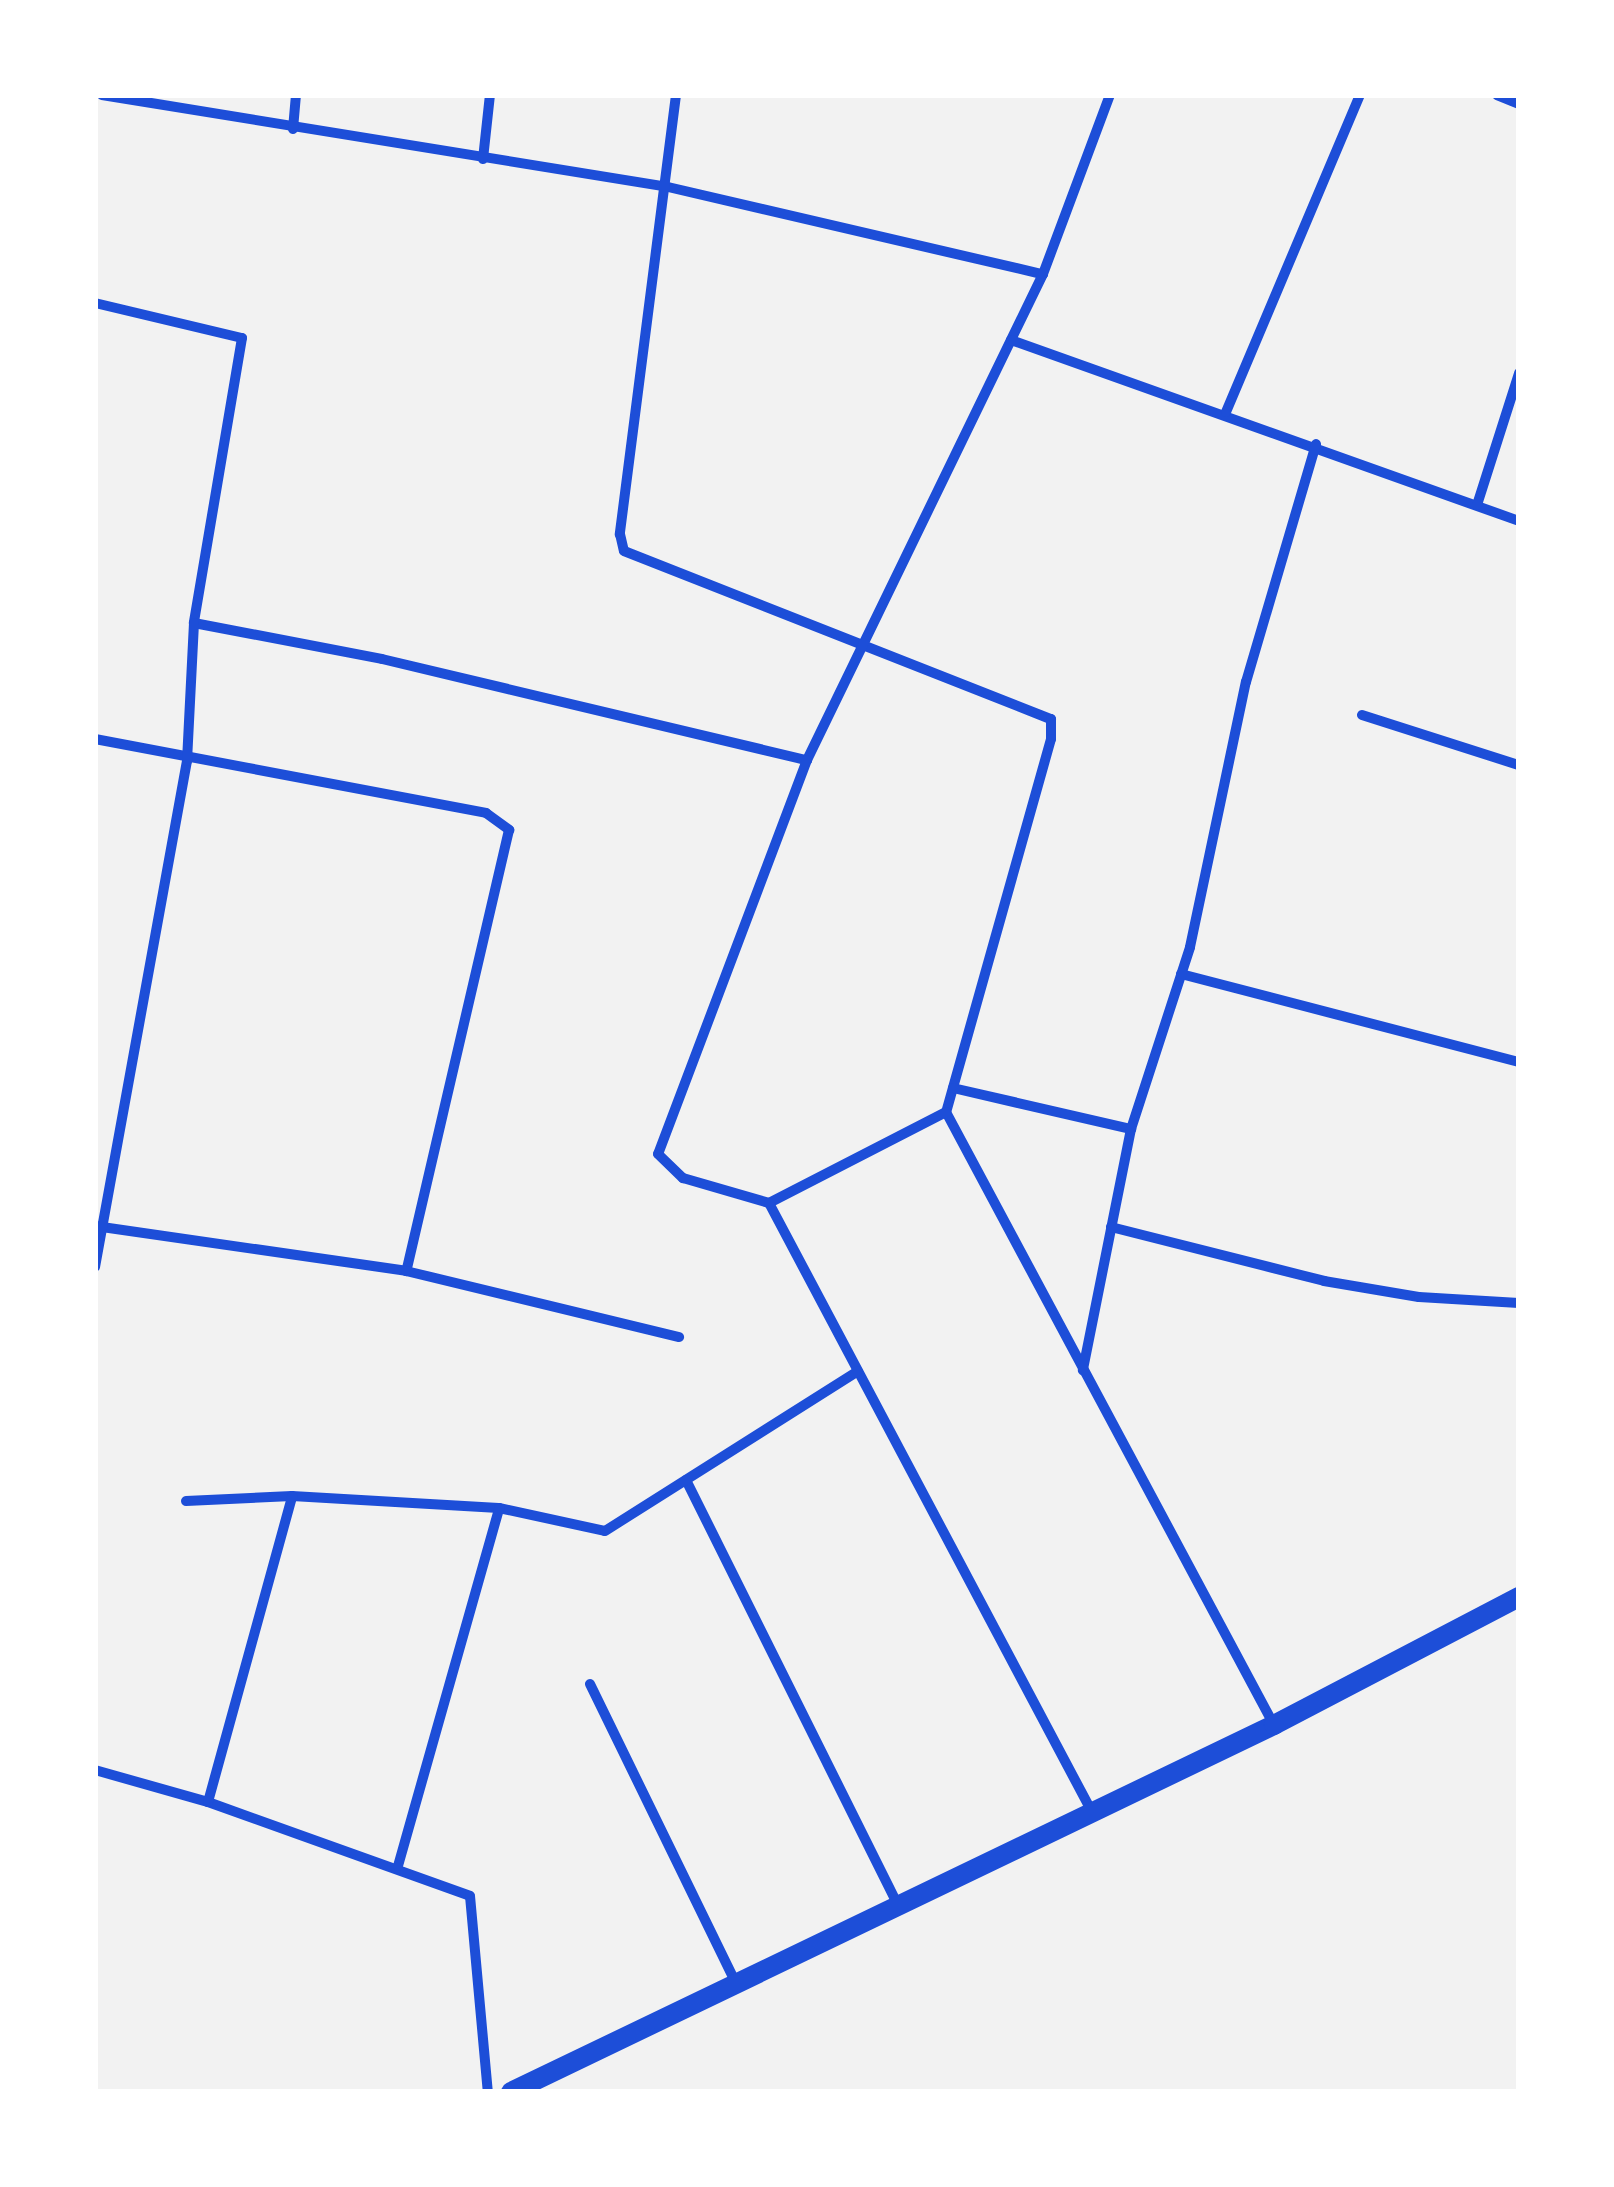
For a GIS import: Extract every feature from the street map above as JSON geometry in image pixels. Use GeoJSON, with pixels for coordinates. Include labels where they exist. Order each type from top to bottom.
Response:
{"type":"FeatureCollection","features":[{"type":"Feature","properties":{"kind":"main road"},"geometry":{"type":"LineString","coordinates":[[518,2089],[1274,1725],[1519,1598]]}},
{"type":"Feature","properties":{"kind":"street"},"geometry":{"type":"LineString","coordinates":[[102,95],[668,187],[1043,274]]}},
{"type":"Feature","properties":{"kind":"street"},"geometry":{"type":"LineString","coordinates":[[293,129],[296,95]]}},
{"type":"Feature","properties":{"kind":"street"},"geometry":{"type":"LineString","coordinates":[[484,159],[490,95]]}},
{"type":"Feature","properties":{"kind":"street"},"geometry":{"type":"LineString","coordinates":[[676,95],[668,187],[620,534],[624,551],[1051,720],[1051,739],[946,1112],[1274,1725]]}},
{"type":"Feature","properties":{"kind":"street"},"geometry":{"type":"LineString","coordinates":[[946,1112],[769,1204],[682,1178],[658,1154],[807,760],[1043,274],[1110,95]]}},
{"type":"Feature","properties":{"kind":"street"},"geometry":{"type":"LineString","coordinates":[[1226,412],[1360,95]]}},
{"type":"Feature","properties":{"kind":"street"},"geometry":{"type":"LineString","coordinates":[[1497,95],[1519,104]]}},
{"type":"Feature","properties":{"kind":"street"},"geometry":{"type":"LineString","coordinates":[[95,303],[242,338],[194,623],[188,761],[99,1227],[95,1267]]}},
{"type":"Feature","properties":{"kind":"street"},"geometry":{"type":"LineString","coordinates":[[1012,340],[1316,444],[1519,521]]}},
{"type":"Feature","properties":{"kind":"street"},"geometry":{"type":"LineString","coordinates":[[1477,505],[1519,373]]}},
{"type":"Feature","properties":{"kind":"street"},"geometry":{"type":"LineString","coordinates":[[1083,1370],[1131,1129],[1181,974],[1246,682],[1316,444]]}},
{"type":"Feature","properties":{"kind":"street"},"geometry":{"type":"LineString","coordinates":[[194,623],[382,659],[807,760]]}},
{"type":"Feature","properties":{"kind":"street"},"geometry":{"type":"LineString","coordinates":[[1362,716],[1519,766]]}},
{"type":"Feature","properties":{"kind":"street"},"geometry":{"type":"LineString","coordinates":[[95,739],[188,761],[486,814],[510,830],[406,1271]]}},
{"type":"Feature","properties":{"kind":"street"},"geometry":{"type":"LineString","coordinates":[[1181,974],[1519,1062]]}},
{"type":"Feature","properties":{"kind":"street"},"geometry":{"type":"LineString","coordinates":[[953,1088],[1131,1129]]}},
{"type":"Feature","properties":{"kind":"street"},"geometry":{"type":"LineString","coordinates":[[769,1204],[1092,1812]]}},
{"type":"Feature","properties":{"kind":"street"},"geometry":{"type":"LineString","coordinates":[[99,1227],[406,1271],[679,1337]]}},
{"type":"Feature","properties":{"kind":"street"},"geometry":{"type":"LineString","coordinates":[[1111,1227],[1324,1281],[1419,1297],[1519,1303]]}},
{"type":"Feature","properties":{"kind":"street"},"geometry":{"type":"LineString","coordinates":[[186,1501],[292,1496],[499,1508],[606,1530],[858,1372]]}},
{"type":"Feature","properties":{"kind":"street"},"geometry":{"type":"LineString","coordinates":[[686,1480],[898,1906]]}},
{"type":"Feature","properties":{"kind":"street"},"geometry":{"type":"LineString","coordinates":[[208,1802],[292,1496]]}},
{"type":"Feature","properties":{"kind":"street"},"geometry":{"type":"LineString","coordinates":[[398,1866],[499,1508]]}},
{"type":"Feature","properties":{"kind":"street"},"geometry":{"type":"LineString","coordinates":[[590,1684],[736,1984]]}},
{"type":"Feature","properties":{"kind":"street"},"geometry":{"type":"LineString","coordinates":[[95,1770],[208,1802],[398,1866],[470,1896],[488,2092]]}},
{"type":"Feature","properties":{"kind":"street"},"geometry":{"type":"LineString","coordinates":[[518,2089],[549,2092]]}}]}
